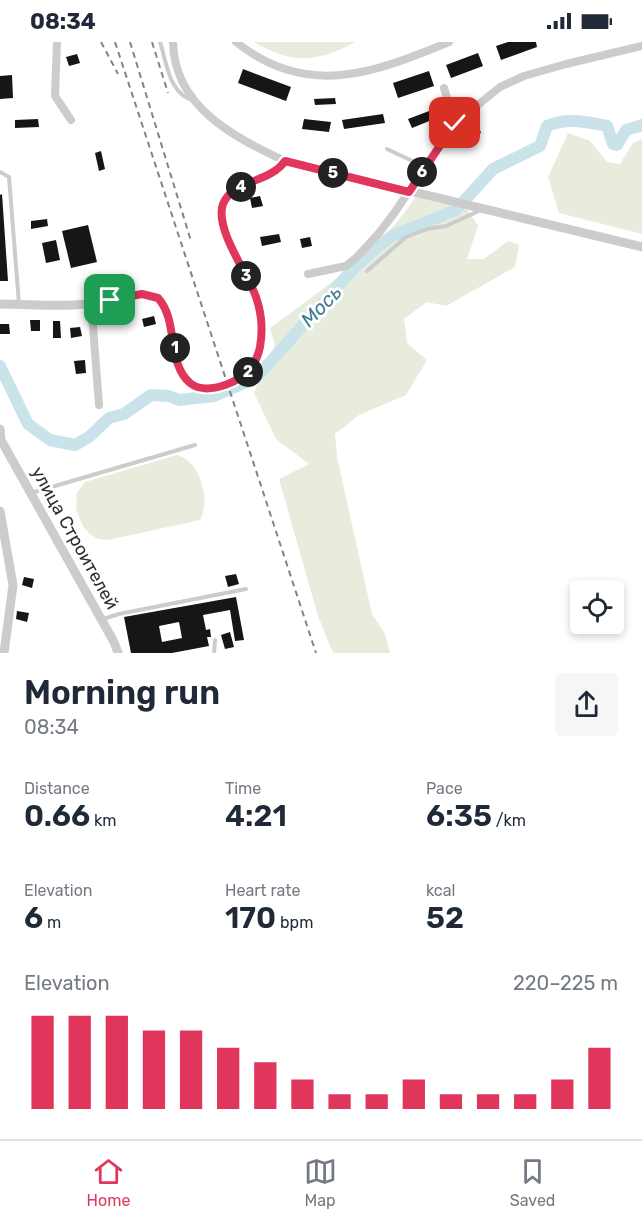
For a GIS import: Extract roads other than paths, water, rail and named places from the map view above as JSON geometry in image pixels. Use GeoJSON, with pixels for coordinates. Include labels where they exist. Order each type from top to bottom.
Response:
{"type":"FeatureCollection","features":[{"type":"Feature","properties":{"kind":"street"},"geometry":{"type":"LineString","coordinates":[[57,42],[55,96],[71,120]]}},
{"type":"Feature","properties":{"kind":"street"},"geometry":{"type":"LineString","coordinates":[[173,42],[178,71],[195,102],[204,113],[236,136],[285,161],[642,247]]}},
{"type":"Feature","properties":{"kind":"street"},"geometry":{"type":"LineString","coordinates":[[236,42],[252,55],[288,71],[312,76],[336,77],[375,70],[449,42]]}},
{"type":"Feature","properties":{"kind":"street"},"geometry":{"type":"LineString","coordinates":[[308,274],[346,267],[380,234],[455,123],[500,87],[524,76],[642,46]]}},
{"type":"Feature","properties":{"kind":"street"},"geometry":{"type":"LineString","coordinates":[[444,88],[455,123]]}},
{"type":"Feature","properties":{"kind":"street"},"geometry":{"type":"LineString","coordinates":[[0,304],[88,303],[137,294],[158,298],[166,312],[178,360],[185,377],[196,386],[213,388],[242,377],[251,368],[258,354],[262,326],[254,290],[222,221],[223,206],[234,191],[272,174],[285,161]]}},
{"type":"Feature","properties":{"kind":"street"},"geometry":{"type":"LineString","coordinates":[[88,303],[93,326],[99,405]]}},
{"type":"Feature","properties":{"kind":"street"},"geometry":{"type":"LineString","coordinates":[[0,429],[1,441]]}},
{"type":"Feature","properties":{"kind":"street","name":"улица Строителей"},"geometry":{"type":"LineString","coordinates":[[1,441],[118,653]]}},
{"type":"Feature","properties":{"kind":"street"},"geometry":{"type":"LineString","coordinates":[[0,512],[14,585],[3,636],[4,653]]}},
{"type":"Feature","properties":{"kind":"lane"},"geometry":{"type":"LineString","coordinates":[[160,42],[175,90],[182,97],[195,102]]}},
{"type":"Feature","properties":{"kind":"lane"},"geometry":{"type":"LineString","coordinates":[[387,149],[425,168]]}},
{"type":"Feature","properties":{"kind":"lane"},"geometry":{"type":"LineString","coordinates":[[0,172],[9,177],[19,304]]}},
{"type":"Feature","properties":{"kind":"lane"},"geometry":{"type":"LineString","coordinates":[[367,271],[406,237],[428,229],[446,226],[484,208]]}},
{"type":"Feature","properties":{"kind":"lane"},"geometry":{"type":"LineString","coordinates":[[31,493],[195,445]]}},
{"type":"Feature","properties":{"kind":"lane"},"geometry":{"type":"LineString","coordinates":[[101,620],[119,614],[246,589]]}},
{"type":"Feature","properties":{"kind":"lane"},"geometry":{"type":"LineString","coordinates":[[214,653],[215,640]]}},
{"type":"Feature","properties":{"kind":"waterway","name":"Мось"},"geometry":{"type":"LineString","coordinates":[[0,366],[28,424],[50,440],[75,445],[89,437],[109,418],[124,414],[151,395],[169,396],[179,400],[214,396],[256,378],[352,270],[376,248],[392,236],[456,210],[493,169],[540,146],[547,126],[570,121],[607,126],[613,144],[617,145],[626,130],[642,125]]}},
{"type":"Feature","properties":{"kind":"railway"},"geometry":{"type":"LineString","coordinates":[[101,42],[118,74]]}},
{"type":"Feature","properties":{"kind":"railway"},"geometry":{"type":"LineString","coordinates":[[115,42],[316,653]]}},
{"type":"Feature","properties":{"kind":"railway"},"geometry":{"type":"LineString","coordinates":[[130,42],[191,241]]}},
{"type":"Feature","properties":{"kind":"railway"},"geometry":{"type":"LineString","coordinates":[[152,42],[168,93]]}}]}
